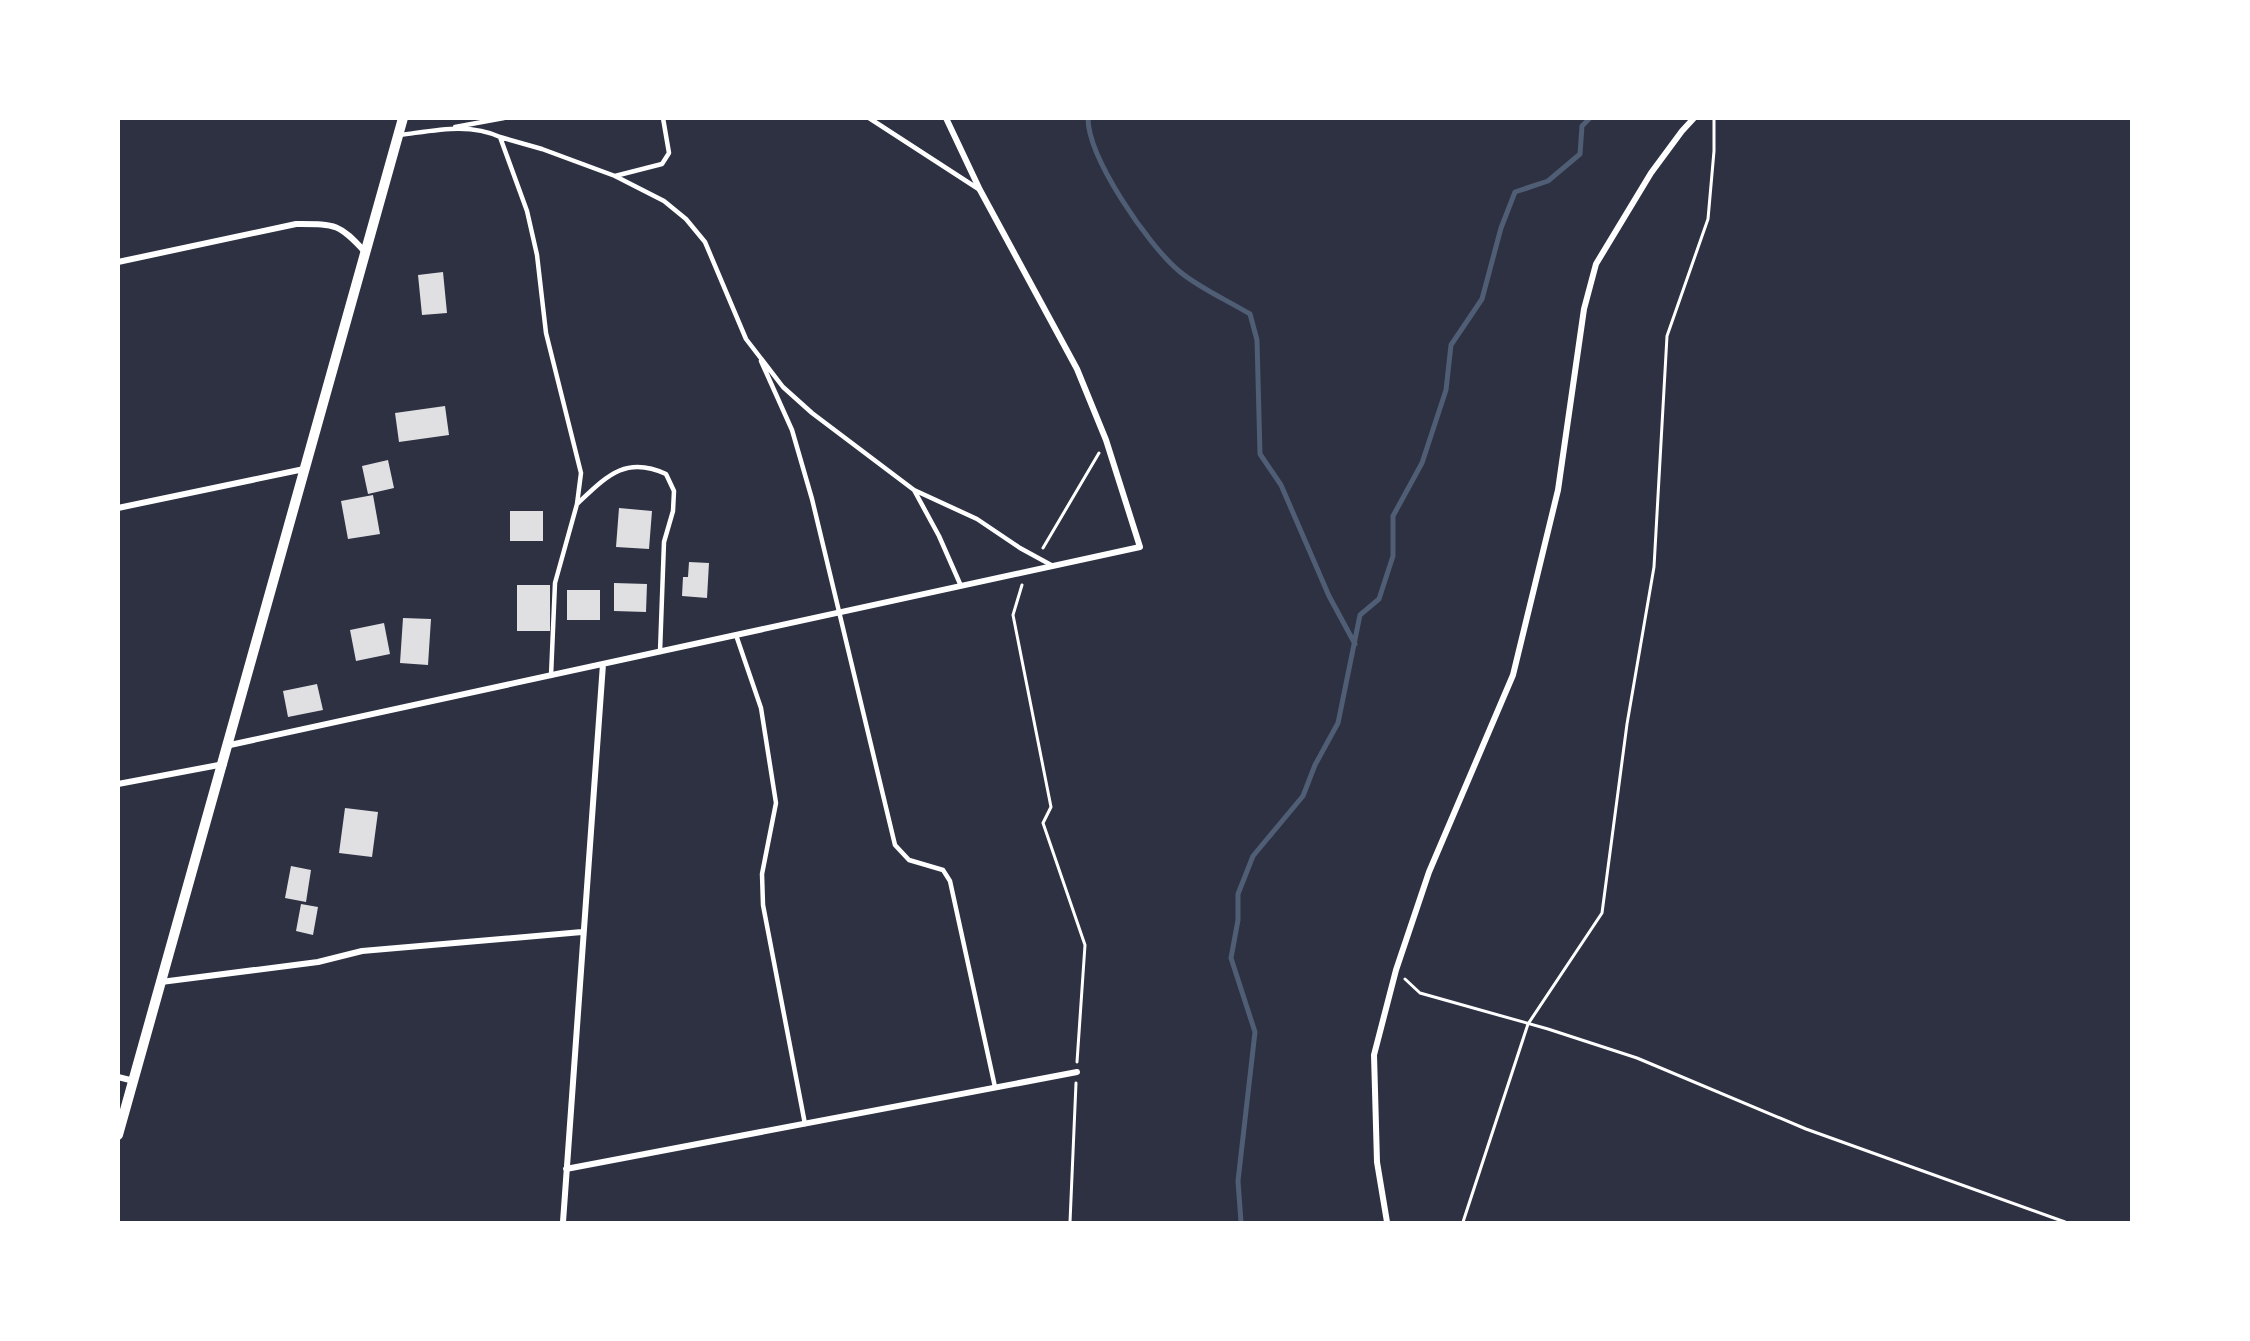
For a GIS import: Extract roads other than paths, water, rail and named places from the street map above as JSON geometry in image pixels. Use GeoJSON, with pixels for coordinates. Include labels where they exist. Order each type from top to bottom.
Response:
{"type":"FeatureCollection","features":[{"type":"Feature","properties":{"kind":"street"},"geometry":{"type":"LineString","coordinates":[[118,1135],[230,746],[259,627],[404,118]]}},
{"type":"Feature","properties":{"kind":"street"},"geometry":{"type":"LineString","coordinates":[[230,746],[1140,547],[1106,440],[1077,369],[980,190],[946,118]]}},
{"type":"Feature","properties":{"kind":"street"},"geometry":{"type":"LineString","coordinates":[[1387,1222],[1377,1162],[1374,1055],[1396,970],[1429,872],[1513,675],[1558,490],[1584,309],[1596,264],[1651,173],[1694,118]]}},
{"type":"Feature","properties":{"kind":"street"},"geometry":{"type":"LineString","coordinates":[[118,262],[296,224],[325,224],[346,230],[366,252]]}},
{"type":"Feature","properties":{"kind":"street"},"geometry":{"type":"LineString","coordinates":[[118,508],[304,469]]}},
{"type":"Feature","properties":{"kind":"street"},"geometry":{"type":"LineString","coordinates":[[562,1222],[603,664]]}},
{"type":"Feature","properties":{"kind":"street"},"geometry":{"type":"LineString","coordinates":[[118,784],[224,764]]}},
{"type":"Feature","properties":{"kind":"street"},"geometry":{"type":"LineString","coordinates":[[161,982],[318,962],[362,951],[582,932]]}},
{"type":"Feature","properties":{"kind":"street"},"geometry":{"type":"LineString","coordinates":[[566,1169],[1077,1072]]}},
{"type":"Feature","properties":{"kind":"street"},"geometry":{"type":"LineString","coordinates":[[118,1077],[134,1081]]}},
{"type":"Feature","properties":{"kind":"lane"},"geometry":{"type":"LineString","coordinates":[[398,136],[504,118]]}},
{"type":"Feature","properties":{"kind":"lane"},"geometry":{"type":"LineString","coordinates":[[615,176],[662,164],[669,153],[663,118]]}},
{"type":"Feature","properties":{"kind":"lane"},"geometry":{"type":"LineString","coordinates":[[869,118],[980,190]]}},
{"type":"Feature","properties":{"kind":"lane"},"geometry":{"type":"LineString","coordinates":[[449,128],[489,132],[500,138],[542,149],[615,176],[664,201],[686,219],[705,242],[746,339],[783,387],[812,413],[914,490],[977,519],[1053,566]]}},
{"type":"Feature","properties":{"kind":"lane"},"geometry":{"type":"LineString","coordinates":[[500,138],[526,211],[537,255],[546,333],[580,473],[577,504],[555,583],[551,676]]}},
{"type":"Feature","properties":{"kind":"lane"},"geometry":{"type":"LineString","coordinates":[[761,361],[792,430],[827,556],[838,613],[895,845],[909,860],[943,870],[950,881],[995,1088]]}},
{"type":"Feature","properties":{"kind":"lane"},"geometry":{"type":"LineString","coordinates":[[577,504],[614,472],[629,466],[655,469],[666,474],[674,491],[673,511],[664,542],[660,652]]}},
{"type":"Feature","properties":{"kind":"lane"},"geometry":{"type":"LineString","coordinates":[[914,490],[939,536],[961,586]]}},
{"type":"Feature","properties":{"kind":"lane"},"geometry":{"type":"LineString","coordinates":[[736,635],[761,708],[776,803],[762,874],[763,905],[805,1124]]}},
{"type":"Feature","properties":{"kind":"waterway"},"geometry":{"type":"LineString","coordinates":[[1088,118],[1098,155],[1109,177],[1137,222],[1166,259],[1187,277],[1250,314],[1257,340],[1260,454],[1281,485],[1329,596],[1355,644]]}},
{"type":"Feature","properties":{"kind":"waterway"},"geometry":{"type":"LineString","coordinates":[[1241,1222],[1238,1181],[1255,1032],[1231,958],[1238,920],[1238,894],[1253,856],[1303,796],[1315,765],[1338,723],[1360,615],[1379,599],[1393,556],[1393,516],[1422,463],[1446,390],[1451,345],[1482,299],[1501,228],[1515,192],[1548,181],[1580,154],[1582,126],[1590,118]]}}]}
